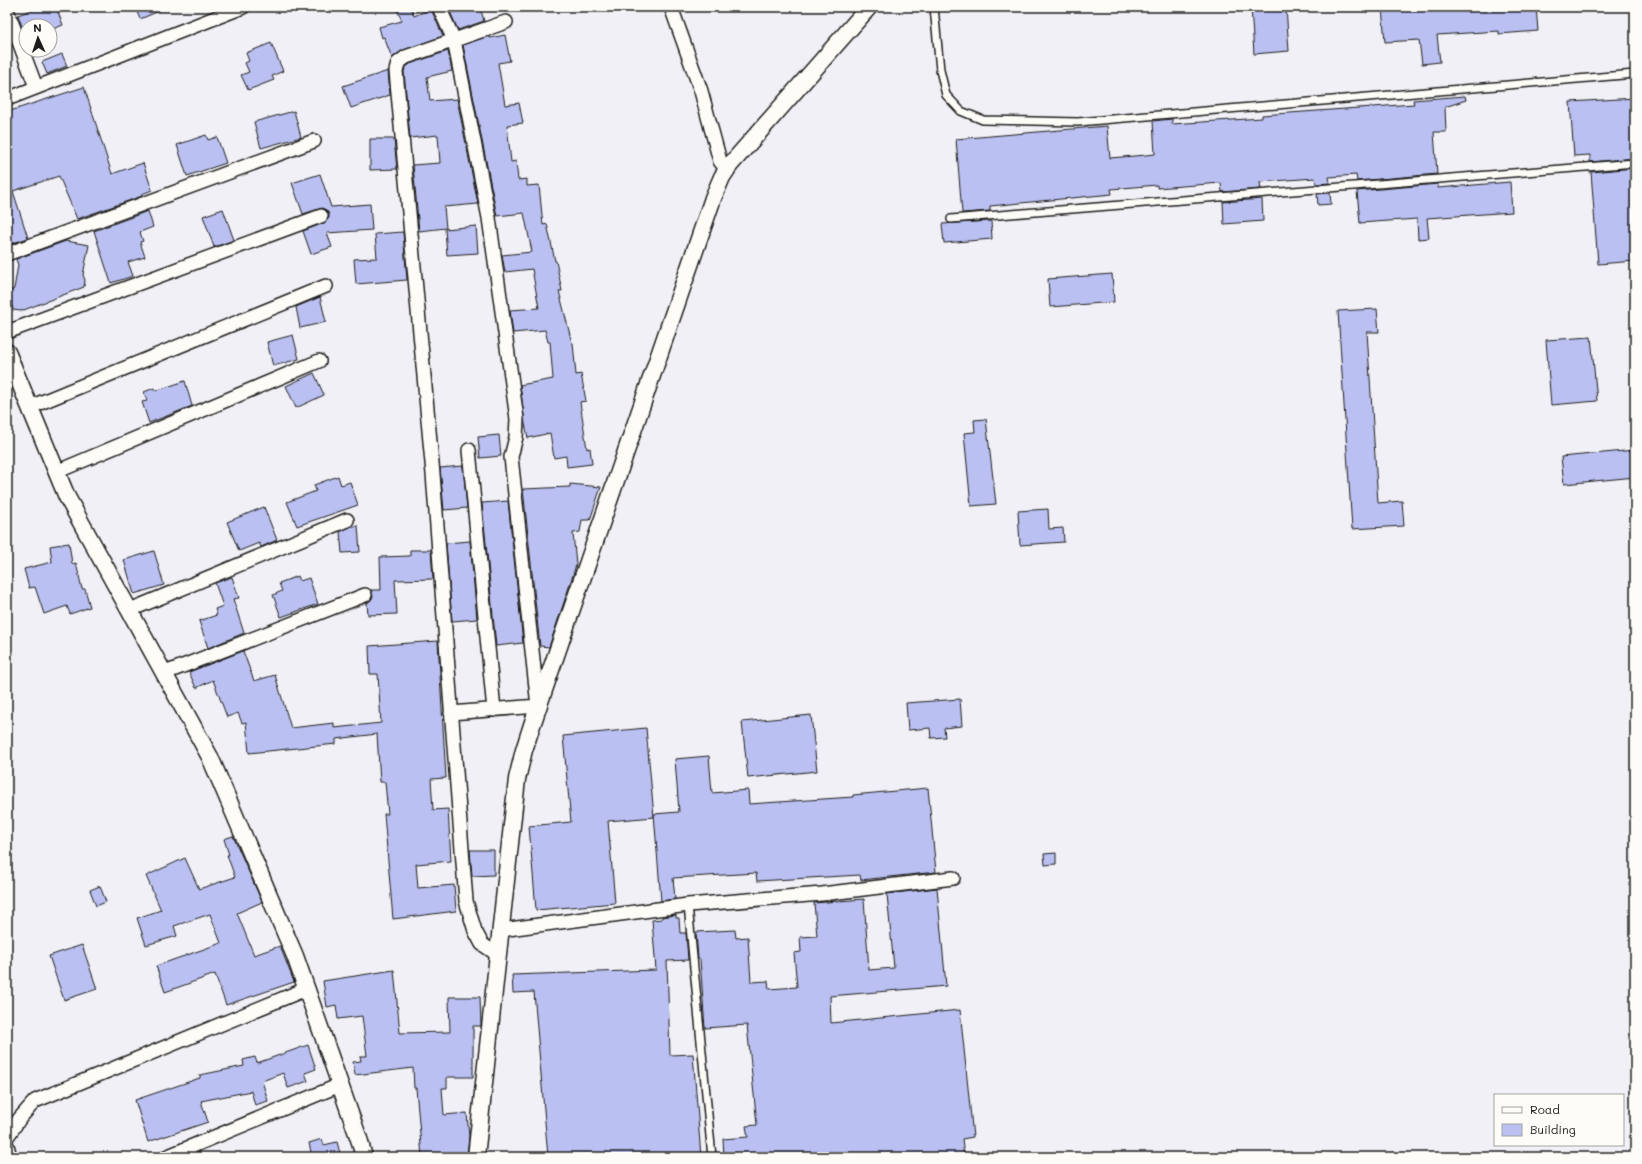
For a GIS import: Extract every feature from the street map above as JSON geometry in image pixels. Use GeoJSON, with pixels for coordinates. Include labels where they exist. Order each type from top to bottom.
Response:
{"type":"FeatureCollection","features":[{"type":"Feature","properties":{"kind":"street"},"geometry":{"type":"LineString","coordinates":[[7,99],[243,7]]}},
{"type":"Feature","properties":{"kind":"street"},"geometry":{"type":"LineString","coordinates":[[439,7],[454,40],[489,218],[517,419],[516,437],[511,457],[538,706]]}},
{"type":"Feature","properties":{"kind":"street"},"geometry":{"type":"LineString","coordinates":[[671,7],[701,91],[720,161],[727,170]]}},
{"type":"Feature","properties":{"kind":"street"},"geometry":{"type":"LineString","coordinates":[[476,1157],[517,779],[524,750],[538,706],[720,181],[727,170],[869,7]]}},
{"type":"Feature","properties":{"kind":"street"},"geometry":{"type":"LineString","coordinates":[[7,10],[36,87]]}},
{"type":"Feature","properties":{"kind":"street"},"geometry":{"type":"LineString","coordinates":[[498,955],[482,944],[475,931],[466,901],[432,474],[396,71],[398,63],[406,57],[506,22]]}},
{"type":"Feature","properties":{"kind":"street"},"geometry":{"type":"LineString","coordinates":[[7,254],[314,141]]}},
{"type":"Feature","properties":{"kind":"street"},"geometry":{"type":"LineString","coordinates":[[7,332],[321,216]]}},
{"type":"Feature","properties":{"kind":"street"},"geometry":{"type":"LineString","coordinates":[[30,407],[326,286]]}},
{"type":"Feature","properties":{"kind":"street"},"geometry":{"type":"LineString","coordinates":[[7,352],[67,497],[210,757],[295,956],[364,1157]]}},
{"type":"Feature","properties":{"kind":"street"},"geometry":{"type":"LineString","coordinates":[[56,472],[319,361]]}},
{"type":"Feature","properties":{"kind":"street"},"geometry":{"type":"LineString","coordinates":[[469,450],[494,710]]}},
{"type":"Feature","properties":{"kind":"street"},"geometry":{"type":"LineString","coordinates":[[130,610],[347,520]]}},
{"type":"Feature","properties":{"kind":"street"},"geometry":{"type":"LineString","coordinates":[[165,673],[365,595]]}},
{"type":"Feature","properties":{"kind":"street"},"geometry":{"type":"LineString","coordinates":[[451,713],[538,706]]}},
{"type":"Feature","properties":{"kind":"street"},"geometry":{"type":"LineString","coordinates":[[501,930],[688,905],[822,894],[953,878]]}},
{"type":"Feature","properties":{"kind":"street"},"geometry":{"type":"LineString","coordinates":[[7,1137],[35,1100],[306,989]]}},
{"type":"Feature","properties":{"kind":"street"},"geometry":{"type":"LineString","coordinates":[[166,1157],[340,1085]]}},
{"type":"Feature","properties":{"kind":"street"},"geometry":{"type":"LineString","coordinates":[[7,1145],[10,1157]]}},
{"type":"Feature","properties":{"kind":"lane"},"geometry":{"type":"LineString","coordinates":[[934,7],[940,70],[946,95],[961,111],[983,120],[1078,122],[1635,74]]}},
{"type":"Feature","properties":{"kind":"lane"},"geometry":{"type":"LineString","coordinates":[[951,219],[1635,164]]}},
{"type":"Feature","properties":{"kind":"lane"},"geometry":{"type":"LineString","coordinates":[[688,905],[712,1157]]}},
{"type":"Feature","properties":{"kind":"building"},"geometry":{"type":"Polygon","coordinates":[[[39,7],[56,7],[63,25],[58,27],[58,18],[19,18],[18,15],[39,7]]]}},
{"type":"Feature","properties":{"kind":"building"},"geometry":{"type":"Polygon","coordinates":[[[135,7],[169,7],[140,19],[135,7]]]}},
{"type":"Feature","properties":{"kind":"building"},"geometry":{"type":"Polygon","coordinates":[[[396,7],[411,7],[414,16],[431,9],[443,36],[403,50],[392,58],[384,37],[382,38],[379,27],[402,21],[396,7]]]}},
{"type":"Feature","properties":{"kind":"building"},"geometry":{"type":"Polygon","coordinates":[[[448,7],[480,7],[484,21],[458,30],[448,7]]]}},
{"type":"Feature","properties":{"kind":"building"},"geometry":{"type":"Polygon","coordinates":[[[1251,7],[1286,7],[1289,51],[1254,54],[1251,7]]]}},
{"type":"Feature","properties":{"kind":"building"},"geometry":{"type":"Polygon","coordinates":[[[1382,7],[1536,7],[1538,31],[1499,34],[1499,31],[1437,35],[1440,62],[1422,64],[1419,40],[1385,42],[1382,7]]]}},
{"type":"Feature","properties":{"kind":"building"},"geometry":{"type":"Polygon","coordinates":[[[505,35],[510,61],[498,63],[505,105],[519,103],[523,123],[507,125],[511,162],[516,161],[518,180],[527,179],[527,186],[539,185],[543,225],[547,224],[556,261],[562,291],[559,291],[573,343],[576,375],[581,374],[586,401],[580,402],[587,449],[590,448],[592,464],[567,467],[566,456],[554,458],[550,433],[528,438],[525,424],[520,385],[553,379],[550,342],[548,342],[545,330],[513,333],[510,310],[539,308],[532,269],[505,272],[502,255],[532,252],[524,213],[497,216],[463,45],[489,36],[490,38],[505,35]]]}},
{"type":"Feature","properties":{"kind":"building"},"geometry":{"type":"Polygon","coordinates":[[[271,43],[283,71],[272,76],[274,80],[248,90],[241,75],[249,72],[245,63],[249,61],[246,53],[271,43]]]}},
{"type":"Feature","properties":{"kind":"building"},"geometry":{"type":"Polygon","coordinates":[[[448,51],[452,71],[427,77],[430,101],[457,99],[478,204],[444,207],[446,228],[419,231],[413,165],[440,163],[438,135],[410,138],[404,72],[405,68],[410,64],[448,51]]]}},
{"type":"Feature","properties":{"kind":"building"},"geometry":{"type":"Polygon","coordinates":[[[62,54],[67,66],[47,74],[42,62],[52,58],[58,58],[58,56],[62,54]]]}},
{"type":"Feature","properties":{"kind":"building"},"geometry":{"type":"Polygon","coordinates":[[[388,71],[390,95],[351,108],[343,86],[388,71]]]}},
{"type":"Feature","properties":{"kind":"building"},"geometry":{"type":"Polygon","coordinates":[[[84,87],[112,174],[143,163],[152,190],[142,194],[142,196],[77,219],[59,176],[13,191],[28,238],[10,244],[7,237],[7,112],[84,87]]]}},
{"type":"Feature","properties":{"kind":"building"},"geometry":{"type":"Polygon","coordinates":[[[1465,96],[1466,100],[1445,107],[1446,132],[1434,132],[1437,174],[1357,181],[1356,175],[1329,177],[1330,183],[1316,184],[1315,178],[1260,182],[1261,189],[1222,192],[1221,183],[1157,188],[1157,185],[1111,189],[1112,194],[990,206],[990,211],[962,213],[956,139],[1107,126],[1110,158],[1146,155],[1155,154],[1153,121],[1172,119],[1172,124],[1262,118],[1262,115],[1414,104],[1413,100],[1465,96]]]}},
{"type":"Feature","properties":{"kind":"building"},"geometry":{"type":"Polygon","coordinates":[[[1635,98],[1635,158],[1590,162],[1590,155],[1574,156],[1570,102],[1635,98]]]}},
{"type":"Feature","properties":{"kind":"building"},"geometry":{"type":"Polygon","coordinates":[[[294,111],[301,137],[261,148],[254,122],[294,111]]]}},
{"type":"Feature","properties":{"kind":"building"},"geometry":{"type":"Polygon","coordinates":[[[206,135],[208,140],[217,137],[226,163],[187,176],[177,145],[206,135]]]}},
{"type":"Feature","properties":{"kind":"building"},"geometry":{"type":"Polygon","coordinates":[[[370,139],[394,139],[397,169],[370,170],[370,139]]]}},
{"type":"Feature","properties":{"kind":"building"},"geometry":{"type":"Polygon","coordinates":[[[1635,168],[1635,261],[1598,264],[1591,172],[1635,168]]]}},
{"type":"Feature","properties":{"kind":"building"},"geometry":{"type":"Polygon","coordinates":[[[320,174],[331,207],[370,204],[372,230],[327,233],[332,247],[311,254],[303,231],[324,223],[329,218],[329,214],[322,208],[303,214],[292,183],[320,174]]]}},
{"type":"Feature","properties":{"kind":"building"},"geometry":{"type":"Polygon","coordinates":[[[1510,182],[1512,212],[1427,218],[1429,238],[1418,239],[1417,219],[1360,223],[1357,191],[1438,184],[1438,188],[1510,182]]]}},
{"type":"Feature","properties":{"kind":"building"},"geometry":{"type":"Polygon","coordinates":[[[1330,193],[1331,204],[1318,205],[1317,194],[1330,193]]]}},
{"type":"Feature","properties":{"kind":"building"},"geometry":{"type":"Polygon","coordinates":[[[1262,199],[1263,221],[1224,224],[1223,202],[1262,199]]]}},
{"type":"Feature","properties":{"kind":"building"},"geometry":{"type":"Polygon","coordinates":[[[223,209],[234,240],[214,247],[203,216],[223,209]]]}},
{"type":"Feature","properties":{"kind":"building"},"geometry":{"type":"Polygon","coordinates":[[[148,211],[153,227],[140,232],[143,241],[140,242],[145,257],[128,262],[133,276],[111,283],[94,231],[148,211]]]}},
{"type":"Feature","properties":{"kind":"building"},"geometry":{"type":"Polygon","coordinates":[[[991,221],[992,239],[944,243],[942,224],[991,221]]]}},
{"type":"Feature","properties":{"kind":"building"},"geometry":{"type":"Polygon","coordinates":[[[476,226],[478,253],[447,255],[445,229],[476,226]]]}},
{"type":"Feature","properties":{"kind":"building"},"geometry":{"type":"Polygon","coordinates":[[[403,232],[407,280],[356,284],[354,259],[377,258],[375,234],[403,232]]]}},
{"type":"Feature","properties":{"kind":"building"},"geometry":{"type":"Polygon","coordinates":[[[66,241],[89,245],[83,275],[85,280],[84,287],[21,311],[13,310],[7,292],[14,289],[18,265],[16,259],[66,241]]]}},
{"type":"Feature","properties":{"kind":"building"},"geometry":{"type":"Polygon","coordinates":[[[1112,274],[1114,302],[1050,307],[1048,279],[1112,274]]]}},
{"type":"Feature","properties":{"kind":"building"},"geometry":{"type":"Polygon","coordinates":[[[320,297],[326,322],[300,328],[296,307],[320,297]]]}},
{"type":"Feature","properties":{"kind":"building"},"geometry":{"type":"Polygon","coordinates":[[[1377,309],[1379,332],[1367,332],[1378,503],[1402,501],[1404,526],[1352,529],[1338,311],[1377,309]]]}},
{"type":"Feature","properties":{"kind":"building"},"geometry":{"type":"Polygon","coordinates":[[[293,335],[299,359],[273,366],[267,342],[293,335]]]}},
{"type":"Feature","properties":{"kind":"building"},"geometry":{"type":"Polygon","coordinates":[[[1591,337],[1597,401],[1551,405],[1546,340],[1591,337]]]}},
{"type":"Feature","properties":{"kind":"building"},"geometry":{"type":"Polygon","coordinates":[[[314,373],[324,395],[296,408],[286,386],[314,373]]]}},
{"type":"Feature","properties":{"kind":"building"},"geometry":{"type":"Polygon","coordinates":[[[185,381],[192,406],[149,423],[142,402],[147,401],[144,392],[154,388],[155,391],[185,381]]]}},
{"type":"Feature","properties":{"kind":"building"},"geometry":{"type":"Polygon","coordinates":[[[986,419],[996,504],[971,506],[964,433],[975,432],[974,420],[986,419]]]}},
{"type":"Feature","properties":{"kind":"building"},"geometry":{"type":"Polygon","coordinates":[[[499,435],[501,456],[480,458],[478,437],[499,435]]]}},
{"type":"Feature","properties":{"kind":"building"},"geometry":{"type":"Polygon","coordinates":[[[1635,450],[1635,477],[1564,484],[1561,457],[1635,450]]]}},
{"type":"Feature","properties":{"kind":"building"},"geometry":{"type":"Polygon","coordinates":[[[463,466],[467,508],[444,510],[440,468],[463,466]]]}},
{"type":"Feature","properties":{"kind":"building"},"geometry":{"type":"Polygon","coordinates":[[[338,476],[341,485],[350,482],[358,505],[297,526],[287,502],[316,491],[314,485],[338,476]]]}},
{"type":"Feature","properties":{"kind":"building"},"geometry":{"type":"Polygon","coordinates":[[[570,484],[601,487],[590,520],[582,520],[580,532],[573,533],[576,564],[573,575],[549,647],[540,646],[523,489],[570,487],[570,484]]]}},
{"type":"Feature","properties":{"kind":"building"},"geometry":{"type":"Polygon","coordinates":[[[508,501],[523,643],[496,646],[482,503],[508,501]]]}},
{"type":"Feature","properties":{"kind":"building"},"geometry":{"type":"Polygon","coordinates":[[[264,507],[277,540],[261,547],[259,543],[239,551],[227,522],[264,507]]]}},
{"type":"Feature","properties":{"kind":"building"},"geometry":{"type":"Polygon","coordinates":[[[1048,509],[1049,529],[1063,528],[1064,542],[1020,545],[1018,511],[1048,509]]]}},
{"type":"Feature","properties":{"kind":"building"},"geometry":{"type":"Polygon","coordinates":[[[352,526],[358,526],[360,552],[342,553],[340,532],[352,526]]]}},
{"type":"Feature","properties":{"kind":"building"},"geometry":{"type":"Polygon","coordinates":[[[470,541],[477,619],[452,621],[446,543],[470,541]]]}},
{"type":"Feature","properties":{"kind":"building"},"geometry":{"type":"Polygon","coordinates":[[[69,543],[72,564],[76,563],[82,589],[85,589],[90,607],[70,614],[67,606],[44,614],[35,587],[29,588],[24,569],[52,562],[50,546],[69,543]]]}},
{"type":"Feature","properties":{"kind":"building"},"geometry":{"type":"Polygon","coordinates":[[[410,550],[431,550],[433,579],[395,580],[397,614],[368,615],[367,603],[373,596],[371,590],[381,590],[380,557],[410,556],[410,550]]]}},
{"type":"Feature","properties":{"kind":"building"},"geometry":{"type":"Polygon","coordinates":[[[154,551],[164,585],[134,594],[124,560],[154,551]]]}},
{"type":"Feature","properties":{"kind":"building"},"geometry":{"type":"Polygon","coordinates":[[[298,576],[300,581],[309,578],[318,604],[281,617],[273,595],[282,591],[279,583],[298,576]]]}},
{"type":"Feature","properties":{"kind":"building"},"geometry":{"type":"Polygon","coordinates":[[[232,577],[239,598],[233,599],[244,633],[208,648],[199,621],[217,615],[215,609],[223,606],[215,583],[232,577]]]}},
{"type":"Feature","properties":{"kind":"building"},"geometry":{"type":"Polygon","coordinates":[[[438,641],[446,778],[431,779],[433,810],[448,809],[451,861],[416,864],[418,888],[454,885],[456,911],[393,919],[384,814],[388,814],[385,782],[380,782],[377,734],[336,739],[336,744],[249,753],[246,722],[242,723],[238,713],[227,717],[213,680],[196,688],[189,672],[243,651],[254,681],[275,675],[291,728],[334,723],[334,728],[381,723],[378,674],[370,674],[369,646],[438,641]]]}},
{"type":"Feature","properties":{"kind":"building"},"geometry":{"type":"Polygon","coordinates":[[[960,699],[962,726],[944,728],[945,737],[931,738],[930,728],[908,730],[906,703],[960,699]]]}},
{"type":"Feature","properties":{"kind":"building"},"geometry":{"type":"Polygon","coordinates":[[[811,715],[817,771],[748,778],[742,722],[811,715]]]}},
{"type":"Feature","properties":{"kind":"building"},"geometry":{"type":"Polygon","coordinates":[[[646,728],[654,817],[608,821],[615,903],[536,910],[529,826],[571,822],[563,736],[646,728]]]}},
{"type":"Feature","properties":{"kind":"building"},"geometry":{"type":"Polygon","coordinates":[[[709,756],[712,793],[748,790],[749,804],[853,797],[853,795],[928,788],[936,872],[861,880],[860,875],[757,881],[756,873],[673,878],[675,899],[661,901],[654,814],[679,812],[675,759],[709,756]]]}},
{"type":"Feature","properties":{"kind":"building"},"geometry":{"type":"Polygon","coordinates":[[[233,836],[262,902],[237,913],[254,955],[280,946],[294,982],[226,1005],[215,974],[165,992],[156,966],[221,943],[210,914],[174,926],[177,936],[146,945],[137,918],[161,910],[146,876],[185,858],[199,889],[235,877],[227,855],[229,855],[224,839],[233,836]]]}},
{"type":"Feature","properties":{"kind":"building"},"geometry":{"type":"Polygon","coordinates":[[[470,850],[494,850],[494,875],[472,876],[470,850]]]}},
{"type":"Feature","properties":{"kind":"building"},"geometry":{"type":"Polygon","coordinates":[[[1056,853],[1056,864],[1045,865],[1044,854],[1056,853]]]}},
{"type":"Feature","properties":{"kind":"building"},"geometry":{"type":"Polygon","coordinates":[[[100,886],[106,902],[96,906],[90,890],[100,886]]]}},
{"type":"Feature","properties":{"kind":"building"},"geometry":{"type":"Polygon","coordinates":[[[937,888],[946,986],[830,996],[831,1023],[960,1010],[973,1137],[962,1139],[964,1157],[724,1157],[723,1139],[748,1137],[746,1126],[757,1125],[747,1025],[705,1028],[700,959],[698,959],[696,932],[735,930],[736,938],[748,937],[751,982],[768,981],[769,989],[797,987],[794,953],[801,952],[800,937],[817,936],[814,903],[864,899],[869,970],[894,968],[887,894],[937,888]]]}},
{"type":"Feature","properties":{"kind":"building"},"geometry":{"type":"Polygon","coordinates":[[[676,915],[676,918],[679,918],[680,933],[686,933],[688,960],[667,961],[670,1055],[693,1054],[701,1157],[548,1157],[534,992],[513,993],[512,975],[656,970],[652,920],[676,915]]]}},
{"type":"Feature","properties":{"kind":"building"},"geometry":{"type":"Polygon","coordinates":[[[82,945],[97,989],[64,1000],[49,956],[82,945]]]}},
{"type":"Feature","properties":{"kind":"building"},"geometry":{"type":"Polygon","coordinates":[[[394,970],[400,1033],[450,1032],[449,997],[480,997],[481,1026],[473,1026],[473,1077],[447,1077],[447,1088],[442,1088],[444,1115],[467,1113],[469,1136],[467,1157],[422,1157],[413,1068],[355,1075],[353,1062],[361,1061],[360,1056],[367,1056],[362,1016],[338,1019],[336,1005],[327,1007],[323,981],[394,970]]]}},
{"type":"Feature","properties":{"kind":"building"},"geometry":{"type":"Polygon","coordinates":[[[308,1045],[316,1069],[305,1073],[308,1081],[288,1088],[283,1073],[262,1081],[268,1101],[255,1105],[251,1091],[201,1101],[208,1122],[148,1142],[135,1100],[200,1078],[200,1075],[244,1066],[243,1060],[255,1057],[257,1063],[308,1045]]]}},
{"type":"Feature","properties":{"kind":"building"},"geometry":{"type":"Polygon","coordinates":[[[322,1139],[324,1145],[337,1142],[341,1157],[312,1157],[309,1143],[322,1139]]]}}]}
